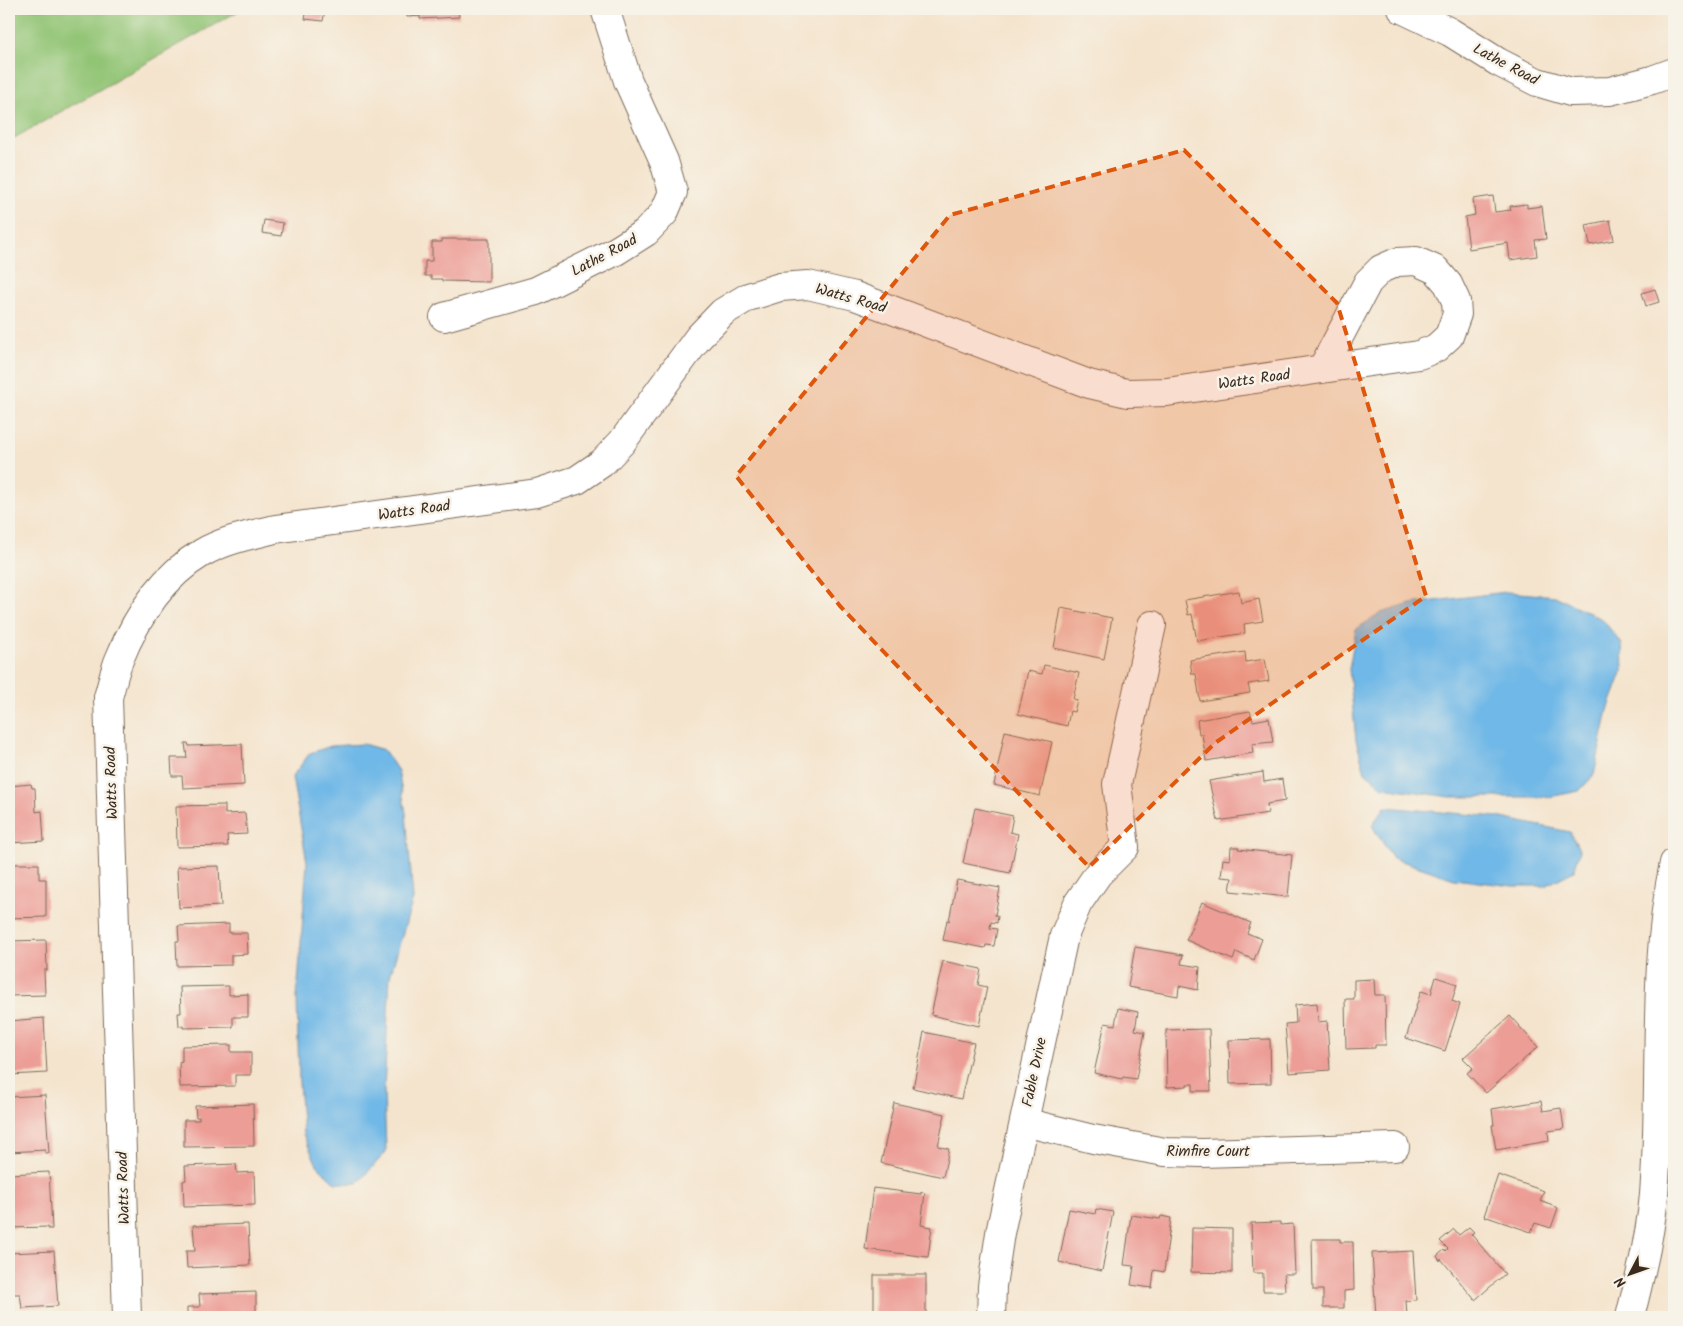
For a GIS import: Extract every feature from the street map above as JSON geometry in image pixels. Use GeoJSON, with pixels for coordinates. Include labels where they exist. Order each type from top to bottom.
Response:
{"type":"FeatureCollection","features":[{"type":"Feature","properties":{"kind":"street","name":"Lathe Road"},"geometry":{"type":"LineString","coordinates":[[444,317],[536,291],[616,252],[646,232],[664,213],[673,192],[664,162],[628,81],[605,9]]}},
{"type":"Feature","properties":{"kind":"street","name":"Lathe Road"},"geometry":{"type":"LineString","coordinates":[[1402,9],[1450,32],[1498,62],[1537,82],[1571,92],[1610,91],[1674,72]]}},
{"type":"Feature","properties":{"kind":"street","name":"Watts Road"},"geometry":{"type":"LineString","coordinates":[[127,1317],[108,697],[118,661],[134,630],[154,597],[175,573],[203,552],[233,540],[275,529],[537,493],[577,480],[602,463],[622,442],[698,338],[723,312],[748,298],[780,287],[808,286],[855,296],[1089,384],[1127,392],[1167,392],[1322,370],[1419,355],[1436,348],[1449,336],[1457,314],[1456,301],[1448,284],[1436,270],[1416,261],[1397,262],[1380,269],[1368,282],[1322,370]]}},
{"type":"Feature","properties":{"kind":"street","name":"Fable Drive"},"geometry":{"type":"LineString","coordinates":[[991,1317],[992,1286],[1000,1233],[1064,936],[1078,904],[1098,874],[1125,847],[1117,784],[1152,624]]}},
{"type":"Feature","properties":{"kind":"street"},"geometry":{"type":"LineString","coordinates":[[1630,1317],[1643,1264],[1655,1182],[1660,969],[1674,863]]}},
{"type":"Feature","properties":{"kind":"street","name":"Rimfire Court"},"geometry":{"type":"LineString","coordinates":[[1024,1122],[1093,1139],[1165,1152],[1202,1153],[1395,1148]]}},
{"type":"Feature","properties":{"kind":"highlighted area"},"geometry":{"type":"Polygon","coordinates":[[[1184,150],[1337,303],[1426,596],[1215,743],[1089,867],[840,606],[736,476],[950,215],[1184,150]]]}},
{"type":"Feature","properties":{"kind":"green space"},"geometry":{"type":"Polygon","coordinates":[[[9,9],[242,9],[9,141],[9,9]]]}},
{"type":"Feature","properties":{"kind":"water"},"geometry":{"type":"Polygon","coordinates":[[[1506,592],[1555,596],[1602,619],[1622,644],[1623,670],[1608,710],[1594,775],[1579,791],[1549,797],[1450,797],[1383,787],[1365,772],[1356,740],[1349,669],[1356,629],[1381,613],[1411,604],[1506,592]]]}},
{"type":"Feature","properties":{"kind":"water"},"geometry":{"type":"Polygon","coordinates":[[[363,744],[384,750],[398,771],[406,813],[413,899],[390,976],[384,1089],[386,1152],[358,1183],[335,1183],[317,1165],[303,1134],[299,1083],[297,997],[307,862],[292,777],[310,753],[331,746],[363,744]]]}},
{"type":"Feature","properties":{"kind":"water"},"geometry":{"type":"Polygon","coordinates":[[[1385,807],[1497,817],[1570,832],[1580,851],[1574,871],[1545,886],[1513,886],[1454,879],[1393,858],[1372,825],[1385,807]]]}},
{"type":"Feature","properties":{"kind":"building"},"geometry":{"type":"Polygon","coordinates":[[[307,9],[325,9],[323,21],[305,19],[307,9]]]}},
{"type":"Feature","properties":{"kind":"building"},"geometry":{"type":"Polygon","coordinates":[[[406,9],[458,9],[459,17],[420,19],[420,16],[407,17],[406,9]]]}},
{"type":"Feature","properties":{"kind":"building"},"geometry":{"type":"Polygon","coordinates":[[[1493,196],[1495,212],[1511,210],[1510,206],[1527,204],[1527,208],[1542,206],[1546,239],[1535,240],[1537,256],[1510,260],[1508,243],[1469,249],[1465,217],[1475,215],[1473,199],[1493,196]]]}},
{"type":"Feature","properties":{"kind":"building"},"geometry":{"type":"Polygon","coordinates":[[[264,220],[283,223],[281,236],[262,233],[264,220]]]}},
{"type":"Feature","properties":{"kind":"building"},"geometry":{"type":"Polygon","coordinates":[[[1610,220],[1614,240],[1590,245],[1586,225],[1610,220]]]}},
{"type":"Feature","properties":{"kind":"building"},"geometry":{"type":"Polygon","coordinates":[[[442,239],[489,239],[489,282],[442,281],[442,279],[431,279],[431,276],[425,276],[425,261],[432,261],[432,242],[442,242],[442,239]]]}},
{"type":"Feature","properties":{"kind":"building"},"geometry":{"type":"Polygon","coordinates":[[[1655,289],[1659,302],[1646,306],[1642,293],[1655,289]]]}},
{"type":"Feature","properties":{"kind":"building"},"geometry":{"type":"Polygon","coordinates":[[[1239,591],[1241,603],[1259,599],[1263,621],[1244,624],[1245,633],[1197,641],[1192,614],[1188,615],[1185,600],[1239,591]]]}},
{"type":"Feature","properties":{"kind":"building"},"geometry":{"type":"Polygon","coordinates":[[[1061,608],[1112,618],[1104,659],[1054,648],[1061,608]]]}},
{"type":"Feature","properties":{"kind":"building"},"geometry":{"type":"Polygon","coordinates":[[[1245,652],[1246,662],[1265,659],[1269,681],[1248,684],[1250,693],[1200,701],[1196,674],[1192,674],[1190,660],[1245,652]]]}},
{"type":"Feature","properties":{"kind":"building"},"geometry":{"type":"Polygon","coordinates":[[[1044,665],[1079,673],[1073,699],[1077,700],[1074,712],[1070,711],[1067,726],[1018,714],[1028,671],[1042,674],[1044,665]]]}},
{"type":"Feature","properties":{"kind":"building"},"geometry":{"type":"Polygon","coordinates":[[[1250,711],[1253,721],[1269,718],[1273,742],[1252,744],[1253,753],[1206,761],[1202,734],[1199,734],[1197,720],[1250,711]]]}},
{"type":"Feature","properties":{"kind":"building"},"geometry":{"type":"Polygon","coordinates":[[[1005,731],[1052,742],[1040,796],[994,785],[1005,731]]]}},
{"type":"Feature","properties":{"kind":"building"},"geometry":{"type":"Polygon","coordinates":[[[185,743],[188,743],[189,746],[242,744],[244,785],[183,788],[182,776],[172,776],[171,758],[187,758],[185,743]]]}},
{"type":"Feature","properties":{"kind":"building"},"geometry":{"type":"Polygon","coordinates":[[[1263,772],[1264,782],[1282,779],[1285,801],[1267,804],[1268,813],[1218,821],[1209,781],[1263,772]]]}},
{"type":"Feature","properties":{"kind":"building"},"geometry":{"type":"Polygon","coordinates":[[[31,784],[32,788],[35,788],[36,812],[42,811],[44,841],[9,843],[9,786],[31,784]]]}},
{"type":"Feature","properties":{"kind":"building"},"geometry":{"type":"Polygon","coordinates":[[[225,805],[225,814],[245,813],[247,834],[227,835],[228,846],[177,847],[176,806],[225,805]]]}},
{"type":"Feature","properties":{"kind":"building"},"geometry":{"type":"Polygon","coordinates":[[[975,808],[1013,816],[1010,832],[1018,834],[1010,873],[963,863],[975,808]]]}},
{"type":"Feature","properties":{"kind":"building"},"geometry":{"type":"Polygon","coordinates":[[[1231,847],[1292,855],[1288,897],[1230,891],[1232,878],[1221,877],[1223,859],[1230,860],[1231,847]]]}},
{"type":"Feature","properties":{"kind":"building"},"geometry":{"type":"Polygon","coordinates":[[[9,864],[39,864],[39,879],[46,879],[46,917],[9,918],[9,864]]]}},
{"type":"Feature","properties":{"kind":"building"},"geometry":{"type":"Polygon","coordinates":[[[219,866],[221,906],[179,908],[177,867],[219,866]]]}},
{"type":"Feature","properties":{"kind":"building"},"geometry":{"type":"Polygon","coordinates":[[[957,880],[1000,888],[995,915],[998,916],[997,923],[991,922],[990,928],[997,929],[994,946],[986,945],[985,948],[943,940],[947,920],[949,921],[957,880]]]}},
{"type":"Feature","properties":{"kind":"building"},"geometry":{"type":"Polygon","coordinates":[[[1202,902],[1251,923],[1247,933],[1262,939],[1254,960],[1236,952],[1233,960],[1186,940],[1202,902]]]}},
{"type":"Feature","properties":{"kind":"building"},"geometry":{"type":"Polygon","coordinates":[[[229,924],[229,933],[247,933],[248,954],[231,955],[231,965],[177,966],[176,941],[179,941],[178,926],[229,924]]]}},
{"type":"Feature","properties":{"kind":"building"},"geometry":{"type":"Polygon","coordinates":[[[46,940],[47,970],[44,970],[45,995],[9,996],[9,941],[46,940]]]}},
{"type":"Feature","properties":{"kind":"building"},"geometry":{"type":"Polygon","coordinates":[[[1135,947],[1183,955],[1181,964],[1200,967],[1198,990],[1179,986],[1178,996],[1128,987],[1135,947]]]}},
{"type":"Feature","properties":{"kind":"building"},"geometry":{"type":"Polygon","coordinates":[[[943,961],[981,969],[978,985],[987,987],[979,1026],[931,1015],[943,961]]]}},
{"type":"Feature","properties":{"kind":"building"},"geometry":{"type":"Polygon","coordinates":[[[1436,977],[1457,984],[1452,1001],[1460,1004],[1445,1051],[1406,1038],[1421,991],[1431,994],[1436,977]]]}},
{"type":"Feature","properties":{"kind":"building"},"geometry":{"type":"Polygon","coordinates":[[[1374,979],[1375,995],[1385,995],[1386,1045],[1375,1045],[1375,1048],[1346,1049],[1345,999],[1354,999],[1354,980],[1374,979]]]}},
{"type":"Feature","properties":{"kind":"building"},"geometry":{"type":"Polygon","coordinates":[[[229,986],[229,995],[248,994],[248,1017],[233,1017],[233,1027],[183,1028],[183,1026],[179,1026],[178,1013],[181,1013],[180,987],[229,986]]]}},
{"type":"Feature","properties":{"kind":"building"},"geometry":{"type":"Polygon","coordinates":[[[1317,1003],[1318,1022],[1327,1021],[1330,1070],[1289,1073],[1285,1024],[1296,1023],[1295,1005],[1317,1003]]]}},
{"type":"Feature","properties":{"kind":"building"},"geometry":{"type":"Polygon","coordinates":[[[1118,1008],[1138,1012],[1135,1030],[1145,1032],[1136,1079],[1123,1077],[1122,1079],[1094,1073],[1105,1023],[1115,1025],[1118,1008]]]}},
{"type":"Feature","properties":{"kind":"building"},"geometry":{"type":"Polygon","coordinates":[[[1510,1016],[1538,1047],[1486,1093],[1467,1073],[1473,1068],[1463,1058],[1510,1016]]]}},
{"type":"Feature","properties":{"kind":"building"},"geometry":{"type":"Polygon","coordinates":[[[44,1018],[47,1073],[9,1075],[9,1021],[44,1018]]]}},
{"type":"Feature","properties":{"kind":"building"},"geometry":{"type":"Polygon","coordinates":[[[1209,1029],[1211,1091],[1193,1091],[1193,1084],[1167,1087],[1166,1030],[1209,1029]]]}},
{"type":"Feature","properties":{"kind":"building"},"geometry":{"type":"Polygon","coordinates":[[[924,1032],[974,1043],[961,1099],[913,1088],[924,1032]]]}},
{"type":"Feature","properties":{"kind":"building"},"geometry":{"type":"Polygon","coordinates":[[[1270,1039],[1271,1083],[1230,1084],[1229,1040],[1270,1039]]]}},
{"type":"Feature","properties":{"kind":"building"},"geometry":{"type":"Polygon","coordinates":[[[231,1045],[231,1052],[251,1052],[251,1075],[235,1075],[235,1086],[180,1087],[179,1062],[182,1061],[182,1046],[231,1045]]]}},
{"type":"Feature","properties":{"kind":"building"},"geometry":{"type":"Polygon","coordinates":[[[45,1095],[49,1153],[45,1153],[45,1150],[9,1152],[9,1097],[45,1095]]]}},
{"type":"Feature","properties":{"kind":"building"},"geometry":{"type":"Polygon","coordinates":[[[1541,1101],[1543,1111],[1561,1108],[1564,1129],[1548,1131],[1549,1141],[1496,1150],[1492,1125],[1494,1125],[1492,1109],[1541,1101]]]}},
{"type":"Feature","properties":{"kind":"building"},"geometry":{"type":"Polygon","coordinates":[[[894,1103],[945,1114],[938,1146],[949,1149],[943,1177],[881,1163],[894,1103]]]}},
{"type":"Feature","properties":{"kind":"building"},"geometry":{"type":"Polygon","coordinates":[[[253,1104],[254,1146],[184,1147],[184,1120],[199,1120],[199,1117],[196,1117],[195,1106],[253,1104]]]}},
{"type":"Feature","properties":{"kind":"building"},"geometry":{"type":"Polygon","coordinates":[[[236,1164],[237,1173],[254,1172],[255,1205],[184,1207],[183,1181],[186,1180],[185,1166],[236,1164]]]}},
{"type":"Feature","properties":{"kind":"building"},"geometry":{"type":"Polygon","coordinates":[[[49,1172],[52,1229],[48,1229],[48,1227],[9,1228],[9,1174],[49,1172]]]}},
{"type":"Feature","properties":{"kind":"building"},"geometry":{"type":"Polygon","coordinates":[[[1498,1175],[1544,1191],[1540,1201],[1558,1208],[1551,1228],[1535,1223],[1531,1232],[1484,1216],[1498,1175]]]}},
{"type":"Feature","properties":{"kind":"building"},"geometry":{"type":"Polygon","coordinates":[[[873,1188],[925,1193],[921,1225],[932,1227],[928,1257],[865,1249],[873,1188]]]}},
{"type":"Feature","properties":{"kind":"building"},"geometry":{"type":"Polygon","coordinates":[[[1069,1209],[1095,1214],[1096,1209],[1113,1212],[1102,1271],[1059,1262],[1069,1209]]]}},
{"type":"Feature","properties":{"kind":"building"},"geometry":{"type":"Polygon","coordinates":[[[1131,1215],[1160,1219],[1161,1216],[1171,1218],[1164,1272],[1154,1270],[1152,1288],[1131,1285],[1134,1266],[1124,1265],[1131,1215]]]}},
{"type":"Feature","properties":{"kind":"building"},"geometry":{"type":"Polygon","coordinates":[[[1280,1222],[1280,1225],[1293,1224],[1295,1274],[1284,1274],[1285,1291],[1263,1291],[1263,1273],[1253,1273],[1251,1223],[1280,1222]]]}},
{"type":"Feature","properties":{"kind":"building"},"geometry":{"type":"Polygon","coordinates":[[[248,1224],[250,1265],[187,1268],[186,1251],[195,1251],[193,1225],[248,1224]]]}},
{"type":"Feature","properties":{"kind":"building"},"geometry":{"type":"Polygon","coordinates":[[[1469,1227],[1474,1232],[1471,1234],[1505,1274],[1475,1300],[1437,1256],[1448,1249],[1440,1241],[1454,1229],[1459,1235],[1469,1227]]]}},
{"type":"Feature","properties":{"kind":"building"},"geometry":{"type":"Polygon","coordinates":[[[1192,1228],[1232,1229],[1232,1273],[1191,1272],[1192,1228]]]}},
{"type":"Feature","properties":{"kind":"building"},"geometry":{"type":"Polygon","coordinates":[[[1312,1239],[1340,1239],[1340,1242],[1353,1242],[1354,1290],[1344,1291],[1344,1308],[1323,1308],[1323,1290],[1313,1290],[1312,1239]]]}},
{"type":"Feature","properties":{"kind":"building"},"geometry":{"type":"Polygon","coordinates":[[[54,1251],[58,1306],[22,1308],[20,1294],[9,1294],[9,1253],[54,1251]]]}},
{"type":"Feature","properties":{"kind":"building"},"geometry":{"type":"Polygon","coordinates":[[[1413,1251],[1416,1300],[1406,1301],[1407,1317],[1376,1317],[1372,1253],[1413,1251]]]}},
{"type":"Feature","properties":{"kind":"building"},"geometry":{"type":"Polygon","coordinates":[[[874,1275],[926,1275],[926,1317],[874,1317],[874,1275]]]}},
{"type":"Feature","properties":{"kind":"building"},"geometry":{"type":"Polygon","coordinates":[[[256,1292],[256,1317],[187,1317],[187,1307],[200,1307],[199,1294],[256,1292]]]}}]}
